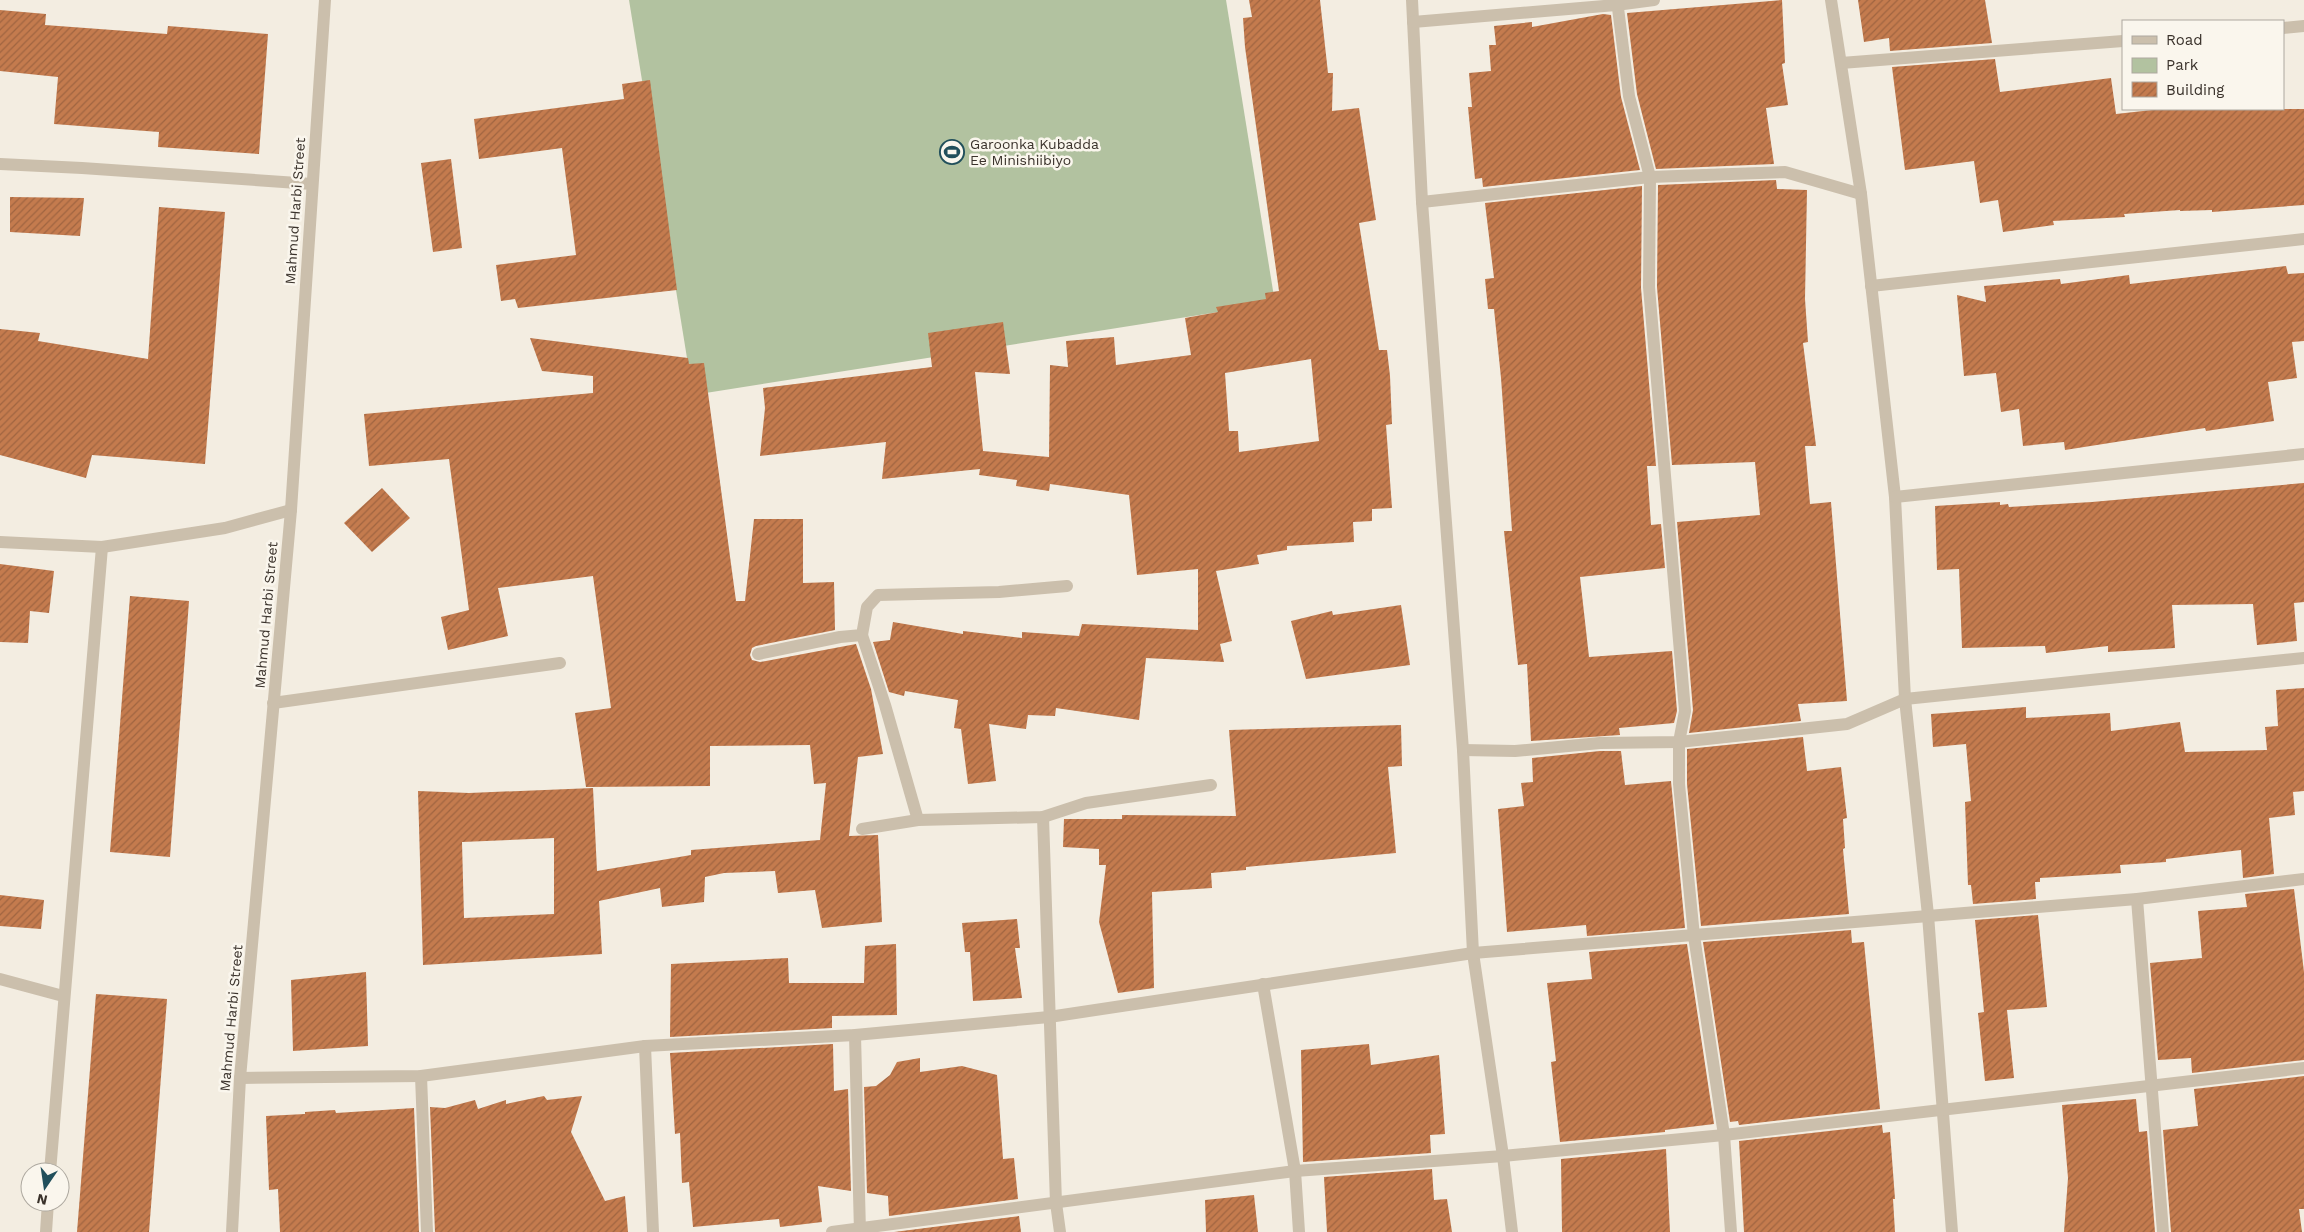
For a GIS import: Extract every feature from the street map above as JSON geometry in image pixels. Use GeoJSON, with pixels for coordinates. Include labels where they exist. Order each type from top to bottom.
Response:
{"type":"FeatureCollection","features":[{"type":"Feature","properties":{"kind":"street","name":"Mahmud Harbi Street"},"geometry":{"type":"LineString","coordinates":[[232,1232],[240,1078],[290,510],[325,0]]}},
{"type":"Feature","properties":{"kind":"street"},"geometry":{"type":"LineString","coordinates":[[1412,0],[1422,202],[1463,750],[1474,953],[1512,1232]]}},
{"type":"Feature","properties":{"kind":"street"},"geometry":{"type":"LineString","coordinates":[[1413,22],[1654,0]]}},
{"type":"Feature","properties":{"kind":"street"},"geometry":{"type":"LineString","coordinates":[[1830,0],[1861,194],[1895,497],[1905,699],[1928,915],[1952,1232]]}},
{"type":"Feature","properties":{"kind":"street"},"geometry":{"type":"LineString","coordinates":[[1617,3],[1629,96],[1650,177],[1649,287],[1685,711],[1679,742],[1679,784],[1694,936],[1724,1135],[1731,1232]]}},
{"type":"Feature","properties":{"kind":"street"},"geometry":{"type":"LineString","coordinates":[[2284,28],[2304,26]]}},
{"type":"Feature","properties":{"kind":"street"},"geometry":{"type":"LineString","coordinates":[[1841,63],[2122,40]]}},
{"type":"Feature","properties":{"kind":"street"},"geometry":{"type":"LineString","coordinates":[[0,164],[312,184]]}},
{"type":"Feature","properties":{"kind":"street"},"geometry":{"type":"LineString","coordinates":[[1422,202],[1650,177],[1785,172],[1861,194]]}},
{"type":"Feature","properties":{"kind":"street"},"geometry":{"type":"LineString","coordinates":[[1872,286],[2304,239]]}},
{"type":"Feature","properties":{"kind":"street"},"geometry":{"type":"LineString","coordinates":[[1895,497],[2304,454]]}},
{"type":"Feature","properties":{"kind":"street"},"geometry":{"type":"LineString","coordinates":[[0,542],[102,546],[225,528],[290,510]]}},
{"type":"Feature","properties":{"kind":"street"},"geometry":{"type":"LineString","coordinates":[[51,1162],[63,996],[102,546]]}},
{"type":"Feature","properties":{"kind":"street"},"geometry":{"type":"LineString","coordinates":[[918,820],[885,705],[862,635],[867,607],[878,595],[999,592],[1067,586]]}},
{"type":"Feature","properties":{"kind":"street"},"geometry":{"type":"LineString","coordinates":[[758,654],[840,637],[862,635]]}},
{"type":"Feature","properties":{"kind":"street"},"geometry":{"type":"LineString","coordinates":[[1463,750],[1515,751],[1600,743],[1679,742],[1847,724],[1905,699],[2304,658]]}},
{"type":"Feature","properties":{"kind":"street"},"geometry":{"type":"LineString","coordinates":[[273,703],[560,663]]}},
{"type":"Feature","properties":{"kind":"street"},"geometry":{"type":"LineString","coordinates":[[862,829],[918,820],[1043,817],[1086,803],[1211,785]]}},
{"type":"Feature","properties":{"kind":"street"},"geometry":{"type":"LineString","coordinates":[[1043,817],[1056,1203],[1060,1232]]}},
{"type":"Feature","properties":{"kind":"street"},"geometry":{"type":"LineString","coordinates":[[240,1078],[421,1076],[645,1046],[855,1035],[1049,1017],[1474,953],[2137,899],[2304,879]]}},
{"type":"Feature","properties":{"kind":"street"},"geometry":{"type":"LineString","coordinates":[[2137,899],[2163,1232]]}},
{"type":"Feature","properties":{"kind":"street"},"geometry":{"type":"LineString","coordinates":[[0,979],[63,996]]}},
{"type":"Feature","properties":{"kind":"street"},"geometry":{"type":"LineString","coordinates":[[1263,984],[1295,1171],[1299,1232]]}},
{"type":"Feature","properties":{"kind":"street"},"geometry":{"type":"LineString","coordinates":[[855,1035],[860,1230]]}},
{"type":"Feature","properties":{"kind":"street"},"geometry":{"type":"LineString","coordinates":[[645,1046],[653,1232]]}},
{"type":"Feature","properties":{"kind":"street"},"geometry":{"type":"LineString","coordinates":[[832,1232],[860,1230],[1295,1171],[1503,1156],[1724,1135],[2304,1068]]}},
{"type":"Feature","properties":{"kind":"street"},"geometry":{"type":"LineString","coordinates":[[421,1076],[427,1232]]}},
{"type":"Feature","properties":{"kind":"street"},"geometry":{"type":"LineString","coordinates":[[46,1232],[47,1212]]}},
{"type":"Feature","properties":{"kind":"green space","name":"Garoonka Kubadda Ee Minishiibiyo"},"geometry":{"type":"Polygon","coordinates":[[[629,0],[1226,0],[1275,303],[693,395],[629,0]]]}},
{"type":"Feature","properties":{"kind":"building"},"geometry":{"type":"Polygon","coordinates":[[[1249,0],[1320,0],[1328,73],[1333,73],[1332,111],[1359,108],[1376,220],[1359,223],[1379,350],[1387,350],[1392,424],[1386,425],[1392,508],[1372,509],[1372,521],[1353,522],[1354,542],[1287,546],[1287,550],[1257,555],[1259,564],[1216,571],[1232,641],[1220,644],[1224,662],[1146,658],[1139,720],[1056,708],[1055,716],[1028,715],[1026,729],[989,724],[996,781],[968,784],[961,729],[954,728],[958,700],[905,691],[904,696],[889,692],[873,642],[890,640],[893,622],[963,634],[963,631],[1022,638],[1022,632],[1079,636],[1082,624],[1198,630],[1198,569],[1137,575],[1129,495],[1050,484],[1049,491],[1016,486],[1017,480],[979,475],[980,469],[882,479],[886,442],[760,456],[765,408],[763,388],[932,367],[928,333],[1003,322],[1010,374],[975,372],[983,451],[1049,457],[1050,365],[1068,367],[1066,341],[1114,337],[1116,365],[1191,355],[1185,318],[1218,312],[1216,307],[1266,299],[1265,293],[1279,291],[1245,47],[1243,18],[1252,17],[1249,0]],[[1311,359],[1225,373],[1229,431],[1238,431],[1239,452],[1319,441],[1311,359]]]}},
{"type":"Feature","properties":{"kind":"building"},"geometry":{"type":"Polygon","coordinates":[[[1782,0],[1785,63],[1782,64],[1788,105],[1766,108],[1774,164],[1656,169],[1637,94],[1627,13],[1782,0]]]}},
{"type":"Feature","properties":{"kind":"building"},"geometry":{"type":"Polygon","coordinates":[[[1858,0],[1985,0],[1992,43],[1890,51],[1889,38],[1864,42],[1858,0]]]}},
{"type":"Feature","properties":{"kind":"building"},"geometry":{"type":"Polygon","coordinates":[[[0,10],[46,14],[45,25],[167,34],[168,26],[268,34],[259,154],[158,147],[159,132],[54,124],[58,77],[0,71],[0,10]]]}},
{"type":"Feature","properties":{"kind":"building"},"geometry":{"type":"Polygon","coordinates":[[[1603,14],[1611,15],[1621,97],[1640,170],[1483,187],[1482,178],[1475,179],[1468,107],[1472,107],[1469,73],[1491,71],[1489,45],[1496,45],[1494,26],[1532,22],[1532,27],[1603,14]]]}},
{"type":"Feature","properties":{"kind":"building"},"geometry":{"type":"Polygon","coordinates":[[[1995,59],[2000,92],[2111,78],[2116,114],[2152,110],[2304,109],[2304,205],[2212,212],[2212,210],[2180,210],[2124,214],[2125,217],[2053,221],[2054,225],[2003,232],[1998,200],[1980,203],[1974,161],[1905,170],[1892,67],[1995,59]]]}},
{"type":"Feature","properties":{"kind":"building"},"geometry":{"type":"Polygon","coordinates":[[[650,80],[677,290],[518,308],[515,299],[501,301],[496,265],[576,255],[562,148],[479,159],[474,119],[624,99],[622,84],[650,80]]]}},
{"type":"Feature","properties":{"kind":"building"},"geometry":{"type":"Polygon","coordinates":[[[451,159],[462,248],[433,252],[421,163],[451,159]]]}},
{"type":"Feature","properties":{"kind":"building"},"geometry":{"type":"Polygon","coordinates":[[[1776,180],[1777,189],[1807,190],[1805,299],[1808,342],[1803,343],[1816,446],[1805,446],[1810,504],[1831,502],[1847,701],[1798,704],[1801,721],[1689,733],[1693,710],[1677,522],[1760,515],[1755,462],[1672,465],[1657,287],[1658,185],[1776,180]]]}},
{"type":"Feature","properties":{"kind":"building"},"geometry":{"type":"Polygon","coordinates":[[[1642,186],[1641,288],[1656,466],[1647,466],[1651,525],[1661,524],[1665,568],[1580,577],[1589,657],[1672,651],[1677,711],[1674,723],[1619,728],[1620,735],[1531,741],[1527,664],[1518,665],[1504,531],[1512,531],[1494,309],[1488,309],[1485,279],[1494,278],[1485,203],[1642,186]]]}},
{"type":"Feature","properties":{"kind":"building"},"geometry":{"type":"Polygon","coordinates":[[[10,197],[84,198],[80,236],[10,232],[10,197]]]}},
{"type":"Feature","properties":{"kind":"building"},"geometry":{"type":"Polygon","coordinates":[[[159,207],[225,212],[205,464],[92,455],[86,478],[0,455],[0,329],[40,333],[38,341],[148,359],[159,207]]]}},
{"type":"Feature","properties":{"kind":"building"},"geometry":{"type":"Polygon","coordinates":[[[2286,266],[2288,274],[2304,273],[2304,341],[2292,342],[2297,378],[2268,382],[2274,421],[2206,431],[2205,428],[2065,450],[2064,442],[2023,446],[2019,409],[2001,412],[1996,373],[1964,376],[1957,295],[1986,302],[1984,286],[2060,279],[2061,284],[2129,275],[2130,284],[2286,266]]]}},
{"type":"Feature","properties":{"kind":"building"},"geometry":{"type":"Polygon","coordinates":[[[530,338],[688,358],[689,364],[704,363],[736,601],[745,601],[754,519],[803,519],[803,583],[834,582],[835,630],[756,646],[752,648],[750,655],[752,660],[760,662],[856,644],[871,689],[883,754],[858,757],[849,836],[878,835],[882,922],[822,928],[815,890],[778,893],[775,871],[724,873],[705,877],[704,902],[662,907],[660,888],[599,901],[602,954],[423,965],[418,791],[469,793],[593,788],[597,871],[691,855],[691,850],[820,840],[826,783],[814,784],[810,745],[710,746],[710,786],[586,787],[575,713],[611,708],[593,576],[498,588],[508,636],[448,650],[441,617],[469,610],[449,459],[369,466],[364,414],[593,393],[593,376],[542,371],[530,338]],[[554,838],[462,842],[464,918],[554,914],[554,838]]]}},
{"type":"Feature","properties":{"kind":"building"},"geometry":{"type":"Polygon","coordinates":[[[2304,483],[2304,602],[2294,603],[2297,641],[2257,645],[2253,604],[2172,605],[2175,648],[2108,652],[2108,646],[2046,653],[2045,646],[1962,648],[1959,569],[1937,570],[1935,506],[2000,502],[2000,505],[2008,504],[2009,507],[2092,502],[2304,483]]]}},
{"type":"Feature","properties":{"kind":"building"},"geometry":{"type":"Polygon","coordinates":[[[382,488],[410,518],[372,552],[344,523],[382,488]]]}},
{"type":"Feature","properties":{"kind":"building"},"geometry":{"type":"Polygon","coordinates":[[[0,564],[54,571],[49,613],[30,611],[28,643],[0,642],[0,564]]]}},
{"type":"Feature","properties":{"kind":"building"},"geometry":{"type":"Polygon","coordinates":[[[130,596],[189,601],[170,857],[110,852],[130,596]]]}},
{"type":"Feature","properties":{"kind":"building"},"geometry":{"type":"Polygon","coordinates":[[[1401,605],[1410,665],[1306,679],[1291,621],[1332,611],[1333,615],[1401,605]]]}},
{"type":"Feature","properties":{"kind":"building"},"geometry":{"type":"Polygon","coordinates":[[[2304,688],[2304,791],[2293,792],[2295,815],[2269,818],[2274,874],[2243,878],[2241,850],[2166,859],[2166,862],[2120,865],[2121,873],[2040,878],[2040,882],[2035,882],[2036,899],[1973,904],[1971,885],[1968,885],[1965,802],[1971,801],[1966,744],[1933,747],[1931,714],[2026,707],[2026,718],[2110,713],[2111,731],[2180,722],[2185,752],[2267,750],[2265,727],[2278,726],[2276,690],[2304,688]]]}},
{"type":"Feature","properties":{"kind":"building"},"geometry":{"type":"Polygon","coordinates":[[[1401,725],[1402,766],[1388,767],[1396,853],[1246,867],[1246,870],[1211,873],[1212,888],[1152,892],[1154,988],[1118,993],[1099,922],[1106,865],[1099,865],[1099,849],[1063,847],[1064,819],[1122,819],[1122,815],[1236,816],[1229,730],[1401,725]]]}},
{"type":"Feature","properties":{"kind":"building"},"geometry":{"type":"Polygon","coordinates":[[[1803,737],[1807,771],[1841,767],[1847,818],[1843,819],[1845,848],[1843,849],[1849,914],[1701,926],[1687,784],[1687,749],[1803,737]]]}},
{"type":"Feature","properties":{"kind":"building"},"geometry":{"type":"Polygon","coordinates":[[[1600,751],[1621,751],[1625,785],[1671,781],[1685,928],[1587,936],[1586,925],[1507,932],[1498,809],[1524,806],[1521,783],[1533,782],[1532,758],[1600,751]]]}},
{"type":"Feature","properties":{"kind":"building"},"geometry":{"type":"Polygon","coordinates":[[[2294,889],[2304,972],[2304,1060],[2192,1073],[2191,1058],[2158,1060],[2150,963],[2202,958],[2198,911],[2247,907],[2245,894],[2294,889]]]}},
{"type":"Feature","properties":{"kind":"building"},"geometry":{"type":"Polygon","coordinates":[[[0,895],[44,900],[41,929],[0,926],[0,895]]]}},
{"type":"Feature","properties":{"kind":"building"},"geometry":{"type":"Polygon","coordinates":[[[2038,915],[2047,1007],[2007,1010],[2014,1078],[1985,1081],[1978,1013],[1984,1012],[1975,920],[2038,915]]]}},
{"type":"Feature","properties":{"kind":"building"},"geometry":{"type":"Polygon","coordinates":[[[1017,919],[1020,948],[1015,948],[1022,998],[973,1001],[970,952],[965,952],[962,923],[1017,919]]]}},
{"type":"Feature","properties":{"kind":"building"},"geometry":{"type":"Polygon","coordinates":[[[1851,930],[1852,943],[1864,942],[1880,1109],[1739,1125],[1738,1121],[1730,1122],[1703,942],[1851,930]]]}},
{"type":"Feature","properties":{"kind":"building"},"geometry":{"type":"Polygon","coordinates":[[[896,944],[897,1015],[832,1016],[832,1028],[670,1037],[671,964],[788,958],[789,983],[864,983],[865,946],[896,944]]]}},
{"type":"Feature","properties":{"kind":"building"},"geometry":{"type":"Polygon","coordinates":[[[1687,944],[1714,1124],[1665,1130],[1665,1132],[1560,1142],[1551,1062],[1556,1061],[1547,983],[1592,979],[1589,952],[1687,944]]]}},
{"type":"Feature","properties":{"kind":"building"},"geometry":{"type":"Polygon","coordinates":[[[366,972],[368,1046],[293,1051],[291,980],[366,972]]]}},
{"type":"Feature","properties":{"kind":"building"},"geometry":{"type":"Polygon","coordinates":[[[96,994],[167,999],[149,1232],[77,1232],[96,994]]]}},
{"type":"Feature","properties":{"kind":"building"},"geometry":{"type":"Polygon","coordinates":[[[833,1044],[834,1091],[848,1089],[851,1191],[818,1186],[822,1222],[780,1227],[779,1219],[693,1227],[689,1182],[682,1183],[680,1133],[675,1134],[670,1053],[833,1044]]]}},
{"type":"Feature","properties":{"kind":"building"},"geometry":{"type":"Polygon","coordinates":[[[1369,1044],[1371,1065],[1439,1055],[1445,1134],[1430,1135],[1431,1153],[1303,1162],[1301,1050],[1369,1044]]]}},
{"type":"Feature","properties":{"kind":"building"},"geometry":{"type":"Polygon","coordinates":[[[920,1058],[920,1072],[962,1066],[997,1075],[1003,1159],[1014,1158],[1018,1199],[889,1216],[888,1196],[867,1193],[864,1087],[876,1086],[890,1075],[897,1062],[920,1058]]]}},
{"type":"Feature","properties":{"kind":"building"},"geometry":{"type":"Polygon","coordinates":[[[2304,1076],[2304,1209],[2299,1209],[2302,1232],[2171,1232],[2163,1130],[2198,1126],[2194,1089],[2304,1076]]]}},
{"type":"Feature","properties":{"kind":"building"},"geometry":{"type":"Polygon","coordinates":[[[544,1096],[547,1100],[582,1096],[571,1132],[605,1201],[625,1196],[628,1232],[435,1232],[430,1107],[445,1108],[475,1100],[478,1109],[506,1100],[506,1104],[544,1096]]]}},
{"type":"Feature","properties":{"kind":"building"},"geometry":{"type":"Polygon","coordinates":[[[2136,1099],[2139,1132],[2147,1131],[2155,1232],[2064,1232],[2068,1178],[2062,1105],[2136,1099]]]}},
{"type":"Feature","properties":{"kind":"building"},"geometry":{"type":"Polygon","coordinates":[[[414,1108],[419,1232],[280,1232],[278,1189],[269,1190],[266,1116],[335,1110],[336,1113],[414,1108]]]}},
{"type":"Feature","properties":{"kind":"building"},"geometry":{"type":"Polygon","coordinates":[[[1882,1125],[1883,1133],[1890,1132],[1895,1199],[1893,1199],[1895,1232],[1744,1232],[1739,1141],[1882,1125]]]}},
{"type":"Feature","properties":{"kind":"building"},"geometry":{"type":"Polygon","coordinates":[[[1666,1149],[1670,1232],[1562,1232],[1561,1159],[1666,1149]]]}},
{"type":"Feature","properties":{"kind":"building"},"geometry":{"type":"Polygon","coordinates":[[[1432,1169],[1434,1200],[1447,1199],[1452,1232],[1327,1232],[1324,1177],[1432,1169]]]}},
{"type":"Feature","properties":{"kind":"building"},"geometry":{"type":"Polygon","coordinates":[[[1254,1195],[1258,1232],[1206,1232],[1205,1200],[1254,1195]]]}},
{"type":"Feature","properties":{"kind":"building"},"geometry":{"type":"Polygon","coordinates":[[[1019,1216],[1021,1232],[894,1232],[1019,1216]]]}},
{"type":"Feature","properties":{"kind":"place","name":"Garoonka Kubadda Ee Minishiibiyo"},"geometry":{"type":"Point","coordinates":[952,152]}}]}
